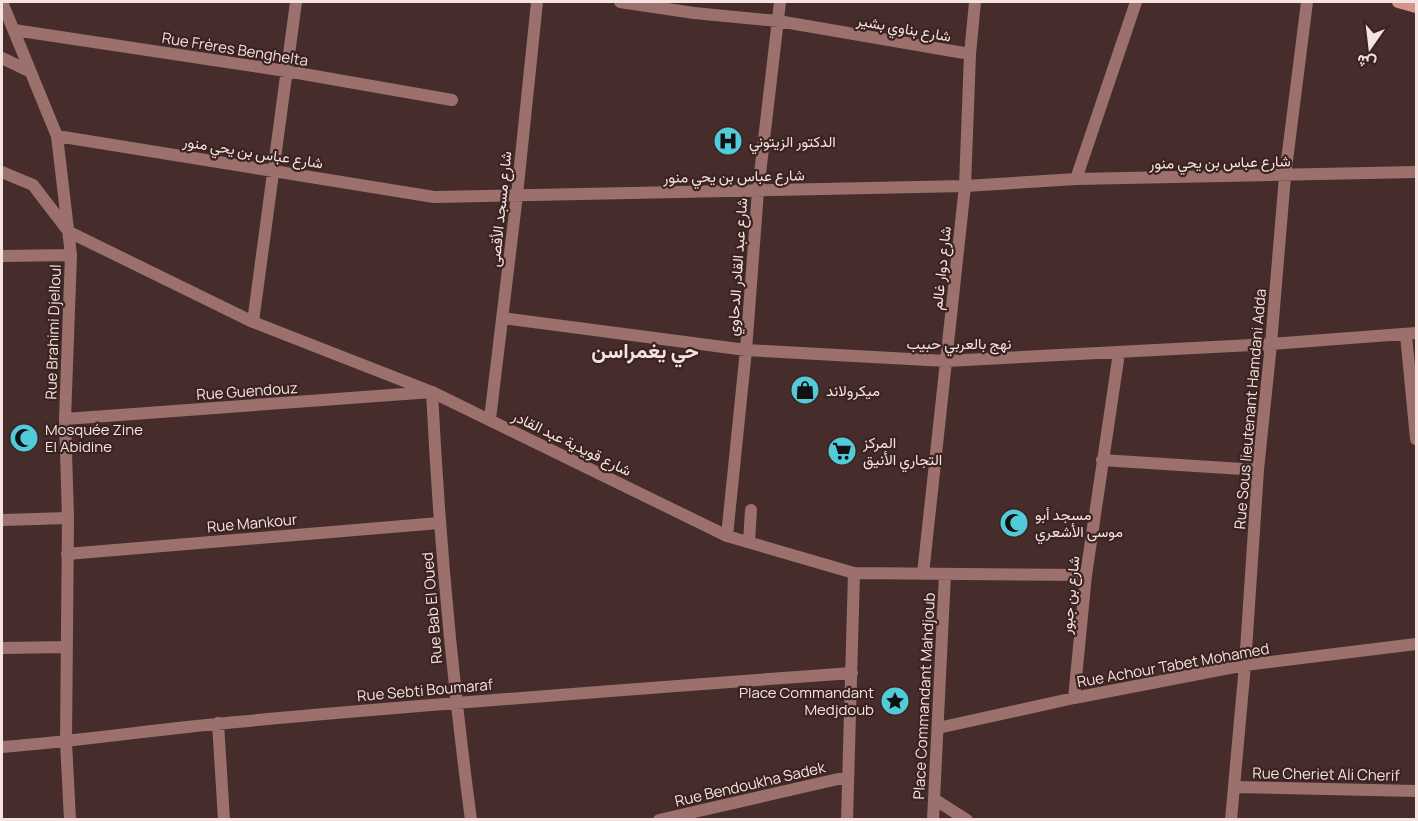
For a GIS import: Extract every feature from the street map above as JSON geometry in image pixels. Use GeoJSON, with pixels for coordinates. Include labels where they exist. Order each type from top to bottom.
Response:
{"type":"FeatureCollection","features":[{"type":"Feature","properties":{"kind":"main road"},"geometry":{"type":"LineString","coordinates":[[1398,2],[1416,7]]}},
{"type":"Feature","properties":{"kind":"street","name":"Rue Brahimi Djelloul"},"geometry":{"type":"LineString","coordinates":[[2,2],[57,136],[71,255],[65,419],[68,518],[66,742],[70,819]]}},
{"type":"Feature","properties":{"kind":"street"},"geometry":{"type":"LineString","coordinates":[[253,322],[296,2]]}},
{"type":"Feature","properties":{"kind":"street","name":"شارع مسجد الأقصى"},"geometry":{"type":"LineString","coordinates":[[490,419],[537,2]]}},
{"type":"Feature","properties":{"kind":"street","name":"شارع بناوي بشير"},"geometry":{"type":"LineString","coordinates":[[620,2],[695,7],[970,54]]}},
{"type":"Feature","properties":{"kind":"street","name":"شارع عبد القادر الدحاوي"},"geometry":{"type":"LineString","coordinates":[[726,536],[746,350],[758,191],[780,2]]}},
{"type":"Feature","properties":{"kind":"street","name":"شارع دوار غالم"},"geometry":{"type":"LineString","coordinates":[[923,574],[965,186],[970,54],[975,2]]}},
{"type":"Feature","properties":{"kind":"street"},"geometry":{"type":"LineString","coordinates":[[1076,179],[1136,2]]}},
{"type":"Feature","properties":{"kind":"street","name":"Rue Sous lieutenant Hamdani Adda"},"geometry":{"type":"LineString","coordinates":[[1231,819],[1245,665],[1258,470],[1272,344],[1285,176],[1307,2]]}},
{"type":"Feature","properties":{"kind":"street","name":"Rue Frères Benghelta"},"geometry":{"type":"LineString","coordinates":[[14,30],[286,71],[452,100]]}},
{"type":"Feature","properties":{"kind":"street"},"geometry":{"type":"LineString","coordinates":[[2,58],[29,71]]}},
{"type":"Feature","properties":{"kind":"street","name":"شارع عباس بن يحي منور"},"geometry":{"type":"LineString","coordinates":[[57,136],[434,197],[965,186],[1076,179],[1416,172]]}},
{"type":"Feature","properties":{"kind":"street"},"geometry":{"type":"LineString","coordinates":[[2,171],[33,185],[69,232]]}},
{"type":"Feature","properties":{"kind":"street","name":"شارع قويدية عبد القادر"},"geometry":{"type":"LineString","coordinates":[[69,232],[253,322],[432,392],[726,536],[854,573],[1086,575]]}},
{"type":"Feature","properties":{"kind":"street"},"geometry":{"type":"LineString","coordinates":[[2,256],[71,255]]}},
{"type":"Feature","properties":{"kind":"street","name":"نهج بالعربي حبيب"},"geometry":{"type":"LineString","coordinates":[[502,318],[746,350],[946,362],[1411,334]]}},
{"type":"Feature","properties":{"kind":"street"},"geometry":{"type":"LineString","coordinates":[[1411,334],[1416,439]]}},
{"type":"Feature","properties":{"kind":"street","name":"شارع بن جبور"},"geometry":{"type":"LineString","coordinates":[[1074,698],[1086,575],[1119,353]]}},
{"type":"Feature","properties":{"kind":"street","name":"Rue Guendouz"},"geometry":{"type":"LineString","coordinates":[[65,419],[432,392]]}},
{"type":"Feature","properties":{"kind":"street","name":"Rue Bab El Oued"},"geometry":{"type":"LineString","coordinates":[[432,392],[439,523],[456,702],[471,819]]}},
{"type":"Feature","properties":{"kind":"street"},"geometry":{"type":"LineString","coordinates":[[1102,460],[1258,470]]}},
{"type":"Feature","properties":{"kind":"street"},"geometry":{"type":"LineString","coordinates":[[749,542],[751,510]]}},
{"type":"Feature","properties":{"kind":"street"},"geometry":{"type":"LineString","coordinates":[[2,520],[68,518]]}},
{"type":"Feature","properties":{"kind":"street","name":"Rue Mankour"},"geometry":{"type":"LineString","coordinates":[[67,554],[439,523]]}},
{"type":"Feature","properties":{"kind":"street"},"geometry":{"type":"LineString","coordinates":[[847,819],[854,573]]}},
{"type":"Feature","properties":{"kind":"street","name":"Place Commandant Mahdjoub"},"geometry":{"type":"LineString","coordinates":[[933,819],[945,574]]}},
{"type":"Feature","properties":{"kind":"street","name":"Rue Achour Tabet Mohamed"},"geometry":{"type":"LineString","coordinates":[[938,728],[1074,698],[1245,665],[1416,644]]}},
{"type":"Feature","properties":{"kind":"street"},"geometry":{"type":"LineString","coordinates":[[2,648],[66,647]]}},
{"type":"Feature","properties":{"kind":"street","name":"Rue Sebti Boumaraf"},"geometry":{"type":"LineString","coordinates":[[2,747],[66,742],[218,723],[456,702],[852,673]]}},
{"type":"Feature","properties":{"kind":"street"},"geometry":{"type":"LineString","coordinates":[[218,723],[224,819]]}},
{"type":"Feature","properties":{"kind":"street","name":"Rue Bendoukha Sadek"},"geometry":{"type":"LineString","coordinates":[[659,819],[848,777]]}},
{"type":"Feature","properties":{"kind":"street","name":"Rue Cheriet Ali Cherif"},"geometry":{"type":"LineString","coordinates":[[1234,787],[1416,791]]}},
{"type":"Feature","properties":{"kind":"street"},"geometry":{"type":"LineString","coordinates":[[934,799],[967,819]]}},
{"type":"Feature","properties":{"kind":"place","name":"الدكتور الزيتوني"},"geometry":{"type":"Point","coordinates":[728,141]}},
{"type":"Feature","properties":{"kind":"place","name":"ميكرولاند"},"geometry":{"type":"Point","coordinates":[805,390]}},
{"type":"Feature","properties":{"kind":"place","name":"Mosquée Zine El Abidine"},"geometry":{"type":"Point","coordinates":[24,438]}},
{"type":"Feature","properties":{"kind":"place","name":"المركز التجاري الأنيق"},"geometry":{"type":"Point","coordinates":[842,451]}},
{"type":"Feature","properties":{"kind":"place","name":"مسجد أبو موسى الأشعري"},"geometry":{"type":"Point","coordinates":[1014,523]}},
{"type":"Feature","properties":{"kind":"place","name":"Place Commandant Medjdoub"},"geometry":{"type":"Point","coordinates":[895,701]}},
{"type":"Feature","properties":{"kind":"district","name":"حي يغمراسن"},"geometry":{"type":"Point","coordinates":[645,350]}}]}
